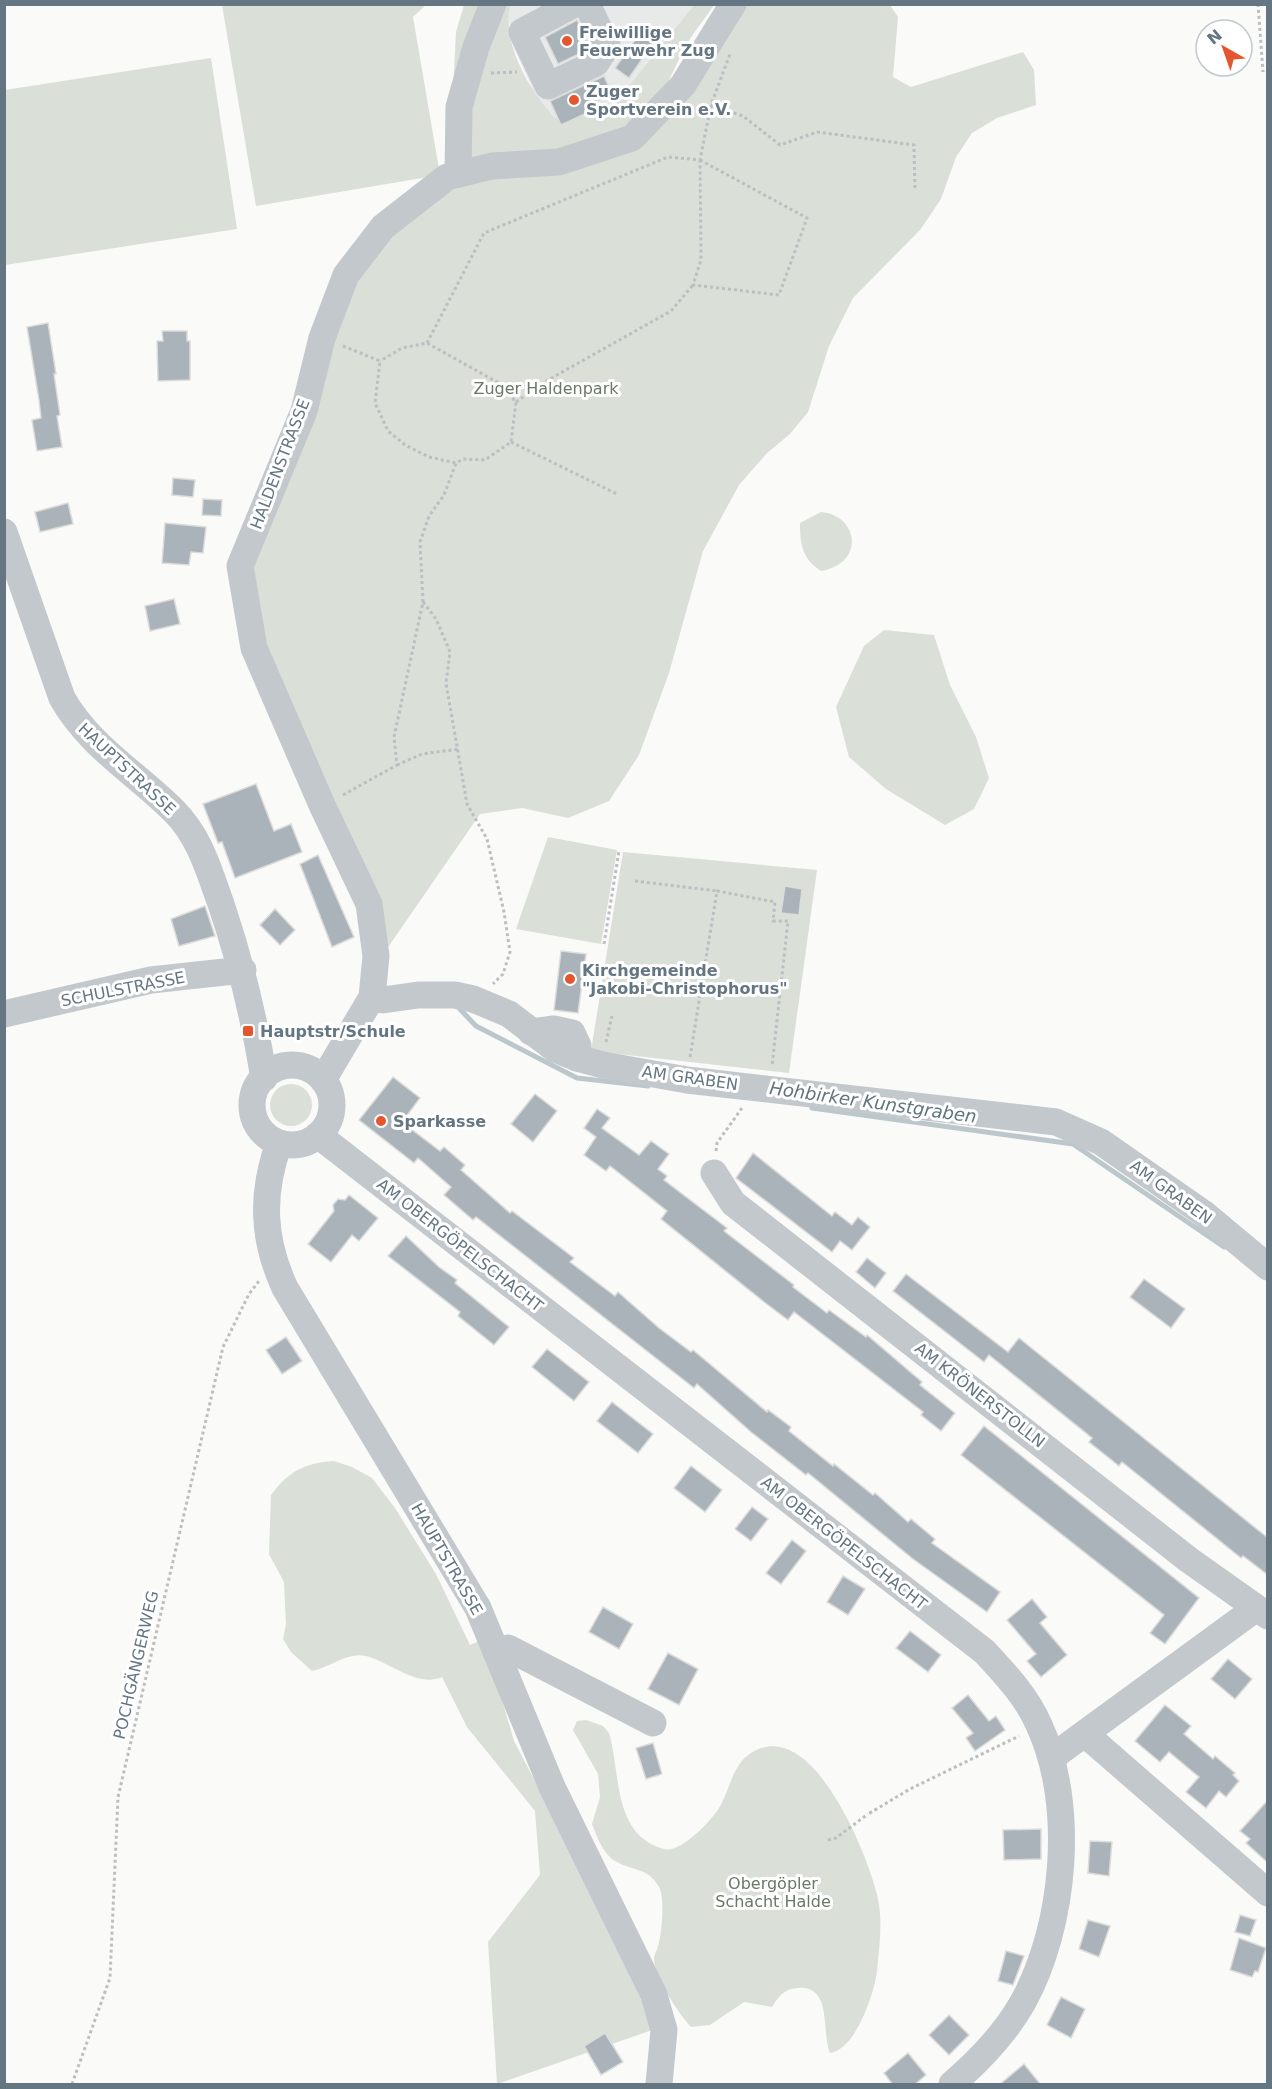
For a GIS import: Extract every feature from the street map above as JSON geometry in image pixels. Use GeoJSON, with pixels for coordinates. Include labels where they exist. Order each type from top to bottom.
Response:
{"type":"FeatureCollection","features":[{"type":"Feature","properties":{"kind":"street"},"geometry":{"type":"LineString","coordinates":[[458,174],[459,107],[476,47],[494,4]]}},
{"type":"Feature","properties":{"kind":"street"},"geometry":{"type":"LineString","coordinates":[[574,4],[522,32],[548,86],[596,63],[607,46],[587,4]]}},
{"type":"Feature","properties":{"kind":"street","name":"HALDENSTRASSE"},"geometry":{"type":"LineString","coordinates":[[323,1080],[372,997],[376,956],[369,904],[322,805],[254,648],[240,566],[304,411],[322,338],[346,275],[383,227],[447,177],[492,166],[559,162],[632,138],[683,86],[733,4]]}},
{"type":"Feature","properties":{"kind":"street","name":"HAUPTSTRASSE"},"geometry":{"type":"LineString","coordinates":[[4,532],[62,698],[75,722],[175,812],[202,849],[243,970],[266,1016],[275,1072]]}},
{"type":"Feature","properties":{"kind":"street","name":"SCHULSTRASSE"},"geometry":{"type":"LineString","coordinates":[[4,1014],[151,980],[243,970]]}},
{"type":"Feature","properties":{"kind":"street","name":"AM GRABEN"},"geometry":{"type":"LineString","coordinates":[[372,997],[383,1000],[418,995],[455,995],[473,999],[509,1014],[555,1049],[603,1065],[687,1080],[1056,1122],[1101,1142],[1203,1213],[1268,1267]]}},
{"type":"Feature","properties":{"kind":"street"},"geometry":{"type":"LineString","coordinates":[[308,1069],[323,1080],[330,1094],[332,1110],[328,1122],[318,1135],[297,1144],[279,1143],[260,1129],[253,1111],[254,1095],[275,1072],[308,1069]]}},
{"type":"Feature","properties":{"kind":"street","name":"AM OBERGÖPELSCHACHT"},"geometry":{"type":"LineString","coordinates":[[318,1135],[986,1652],[1028,1703],[1040,1726],[1051,1758],[1058,1791],[1062,1858],[1046,1947],[1039,1970],[1022,2003],[1000,2037],[952,2085]]}},
{"type":"Feature","properties":{"kind":"street","name":"HAUPTSTRASSE"},"geometry":{"type":"LineString","coordinates":[[279,1143],[268,1172],[266,1206],[268,1240],[276,1269],[285,1288],[478,1608],[552,1787],[654,1995],[664,2030],[659,2085]]}},
{"type":"Feature","properties":{"kind":"street","name":"AM KRÖNERSTOLLN"},"geometry":{"type":"LineString","coordinates":[[714,1173],[734,1203],[1261,1613],[1051,1758]]}},
{"type":"Feature","properties":{"kind":"street"},"geometry":{"type":"LineString","coordinates":[[496,1652],[508,1648],[653,1723]]}},
{"type":"Feature","properties":{"kind":"street"},"geometry":{"type":"LineString","coordinates":[[1085,1734],[1268,1893]]}},
{"type":"Feature","properties":{"kind":"path"},"geometry":{"type":"LineString","coordinates":[[1258,4],[1263,72]]}},
{"type":"Feature","properties":{"kind":"path"},"geometry":{"type":"LineString","coordinates":[[397,765],[394,737],[423,602],[420,542],[429,516],[444,495],[456,463],[463,459],[485,460],[511,442],[516,402],[548,380],[671,311],[693,285],[700,260],[700,160],[711,105],[730,53]]}},
{"type":"Feature","properties":{"kind":"path"},"geometry":{"type":"LineString","coordinates":[[480,72],[512,74]]}},
{"type":"Feature","properties":{"kind":"path"},"geometry":{"type":"LineString","coordinates":[[711,105],[743,117],[780,146],[817,132],[915,145],[915,191]]}},
{"type":"Feature","properties":{"kind":"path"},"geometry":{"type":"LineString","coordinates":[[427,343],[484,233],[668,157],[700,160],[807,218],[779,295],[693,285]]}},
{"type":"Feature","properties":{"kind":"path"},"geometry":{"type":"LineString","coordinates":[[322,338],[380,361]]}},
{"type":"Feature","properties":{"kind":"path"},"geometry":{"type":"LineString","coordinates":[[380,361],[402,348],[427,343],[497,382],[516,402]]}},
{"type":"Feature","properties":{"kind":"path"},"geometry":{"type":"LineString","coordinates":[[380,361],[375,403],[388,431],[405,445],[429,457],[456,463]]}},
{"type":"Feature","properties":{"kind":"path"},"geometry":{"type":"LineString","coordinates":[[511,442],[617,494]]}},
{"type":"Feature","properties":{"kind":"path"},"geometry":{"type":"LineString","coordinates":[[423,602],[436,619],[450,652],[446,683],[467,804],[487,839],[504,912],[510,952],[503,974],[473,999]]}},
{"type":"Feature","properties":{"kind":"path"},"geometry":{"type":"LineString","coordinates":[[322,805],[422,754],[459,749]]}},
{"type":"Feature","properties":{"kind":"path"},"geometry":{"type":"LineString","coordinates":[[604,944],[619,851]]}},
{"type":"Feature","properties":{"kind":"path"},"geometry":{"type":"LineString","coordinates":[[635,881],[717,891],[775,902],[773,921],[788,921],[772,1067],[760,1066]]}},
{"type":"Feature","properties":{"kind":"path"},"geometry":{"type":"LineString","coordinates":[[687,1080],[717,891]]}},
{"type":"Feature","properties":{"kind":"path"},"geometry":{"type":"LineString","coordinates":[[603,1065],[612,1016]]}},
{"type":"Feature","properties":{"kind":"path"},"geometry":{"type":"LineString","coordinates":[[714,1173],[717,1143],[745,1104]]}},
{"type":"Feature","properties":{"kind":"path","name":"POCHGÄNGERWEG"},"geometry":{"type":"LineString","coordinates":[[72,2085],[110,1978],[118,1797],[223,1347],[253,1286],[276,1269]]}},
{"type":"Feature","properties":{"kind":"path"},"geometry":{"type":"LineString","coordinates":[[828,1840],[836,1839],[868,1814],[910,1789],[1040,1726]]}},
{"type":"Feature","properties":{"kind":"path"},"geometry":{"type":"LineString","coordinates":[[868,1814],[877,1809]]}},
{"type":"Feature","properties":{"kind":"shaded area"},"geometry":{"type":"Polygon","coordinates":[[[510,5],[694,5],[615,103],[587,116],[555,118],[537,99],[513,46],[508,14],[510,5]]]}},
{"type":"Feature","properties":{"kind":"green space"},"geometry":{"type":"Polygon","coordinates":[[[222,5],[426,5],[413,17],[440,175],[256,206],[222,5]]]}},
{"type":"Feature","properties":{"kind":"green space"},"geometry":{"type":"Polygon","coordinates":[[[464,5],[510,5],[510,35],[514,51],[527,80],[555,118],[587,116],[615,103],[694,5],[714,5],[688,42],[658,99],[634,121],[612,133],[585,143],[528,156],[449,168],[456,32],[464,5]]]}},
{"type":"Feature","properties":{"kind":"green space","name":"Zuger Haldenpark"},"geometry":{"type":"Polygon","coordinates":[[[738,5],[890,5],[898,17],[893,77],[911,87],[1023,52],[1034,70],[1036,105],[997,118],[972,133],[956,157],[941,199],[920,230],[853,298],[829,346],[808,412],[790,434],[767,453],[739,485],[703,551],[669,673],[639,755],[609,801],[568,818],[522,808],[480,814],[384,953],[259,648],[245,566],[354,283],[390,233],[435,199],[492,169],[634,140],[738,5]]]}},
{"type":"Feature","properties":{"kind":"green space"},"geometry":{"type":"Polygon","coordinates":[[[211,58],[237,229],[5,265],[5,90],[211,58]]]}},
{"type":"Feature","properties":{"kind":"green space"},"geometry":{"type":"Polygon","coordinates":[[[821,512],[843,521],[852,540],[851,550],[845,559],[821,571],[810,561],[803,550],[800,523],[821,512]]]}},
{"type":"Feature","properties":{"kind":"green space"},"geometry":{"type":"Polygon","coordinates":[[[884,630],[934,635],[950,685],[976,737],[989,778],[974,809],[945,825],[886,789],[849,757],[836,707],[864,646],[884,630]]]}},
{"type":"Feature","properties":{"kind":"green space"},"geometry":{"type":"Polygon","coordinates":[[[548,837],[617,850],[601,944],[516,929],[548,837]]]}},
{"type":"Feature","properties":{"kind":"green space"},"geometry":{"type":"Polygon","coordinates":[[[623,852],[817,870],[789,1073],[591,1051],[623,852]]]}},
{"type":"Feature","properties":{"kind":"green space"},"geometry":{"type":"Polygon","coordinates":[[[291,1084],[299,1085],[306,1090],[311,1097],[311,1113],[306,1120],[299,1125],[291,1126],[283,1125],[276,1120],[271,1113],[270,1105],[271,1097],[276,1090],[283,1085],[291,1084]]]}},
{"type":"Feature","properties":{"kind":"green space"},"geometry":{"type":"Polygon","coordinates":[[[334,1461],[352,1467],[372,1478],[395,1508],[436,1574],[470,1645],[484,1639],[514,1741],[570,1848],[655,2029],[497,2084],[488,1942],[540,1875],[535,1811],[467,1727],[442,1677],[433,1680],[414,1677],[375,1659],[359,1655],[312,1671],[291,1652],[283,1639],[286,1624],[284,1582],[269,1554],[271,1495],[284,1480],[298,1470],[314,1464],[334,1461]]]}},
{"type":"Feature","properties":{"kind":"green space","name":"Obergöpler Schacht Halde"},"geometry":{"type":"Polygon","coordinates":[[[586,1720],[603,1726],[609,1733],[622,1801],[635,1831],[647,1842],[664,1849],[678,1847],[695,1835],[719,1808],[742,1761],[747,1756],[770,1746],[793,1752],[814,1769],[833,1793],[863,1852],[878,1899],[880,1926],[877,1971],[872,1994],[855,2032],[839,2050],[830,2053],[821,2001],[808,1989],[797,1988],[785,1992],[772,2007],[744,2002],[710,2025],[691,2027],[686,2021],[668,1995],[655,1967],[654,1957],[662,1916],[659,1887],[646,1873],[612,1859],[601,1846],[592,1824],[600,1797],[598,1774],[573,1730],[577,1721],[586,1720]]]}},
{"type":"Feature","properties":{"kind":"building","name":"Freiwillige Feuerwehr Zug"},"geometry":{"type":"Polygon","coordinates":[[[577,20],[589,45],[585,51],[558,64],[545,37],[577,20]]]}},
{"type":"Feature","properties":{"kind":"building"},"geometry":{"type":"Polygon","coordinates":[[[645,26],[658,36],[629,78],[615,68],[645,26]]]}},
{"type":"Feature","properties":{"kind":"building","name":"Zuger Sportverein e.V."},"geometry":{"type":"Polygon","coordinates":[[[604,76],[612,94],[595,102],[598,108],[561,125],[550,101],[604,76]]]}},
{"type":"Feature","properties":{"kind":"building"},"geometry":{"type":"Polygon","coordinates":[[[48,323],[56,374],[54,374],[60,415],[57,416],[62,447],[37,451],[32,420],[41,418],[27,327],[48,323]]]}},
{"type":"Feature","properties":{"kind":"building"},"geometry":{"type":"Polygon","coordinates":[[[162,331],[187,331],[187,341],[190,341],[190,380],[158,381],[157,341],[163,341],[162,331]]]}},
{"type":"Feature","properties":{"kind":"building"},"geometry":{"type":"Polygon","coordinates":[[[173,478],[195,480],[193,497],[172,495],[173,478]]]}},
{"type":"Feature","properties":{"kind":"building"},"geometry":{"type":"Polygon","coordinates":[[[203,499],[222,500],[221,516],[202,515],[203,499]]]}},
{"type":"Feature","properties":{"kind":"building"},"geometry":{"type":"Polygon","coordinates":[[[68,503],[73,524],[40,532],[35,512],[68,503]]]}},
{"type":"Feature","properties":{"kind":"building"},"geometry":{"type":"Polygon","coordinates":[[[165,523],[206,527],[203,553],[191,552],[189,565],[162,563],[165,523]]]}},
{"type":"Feature","properties":{"kind":"building"},"geometry":{"type":"Polygon","coordinates":[[[174,599],[180,624],[150,631],[145,606],[174,599]]]}},
{"type":"Feature","properties":{"kind":"building"},"geometry":{"type":"Polygon","coordinates":[[[256,784],[274,831],[291,824],[302,852],[235,878],[222,842],[218,843],[203,804],[256,784]]]}},
{"type":"Feature","properties":{"kind":"building"},"geometry":{"type":"Polygon","coordinates":[[[318,855],[354,937],[332,947],[300,864],[318,855]]]}},
{"type":"Feature","properties":{"kind":"building"},"geometry":{"type":"Polygon","coordinates":[[[785,886],[802,889],[799,915],[781,913],[785,886]]]}},
{"type":"Feature","properties":{"kind":"building"},"geometry":{"type":"Polygon","coordinates":[[[205,906],[215,936],[179,946],[171,919],[205,906]]]}},
{"type":"Feature","properties":{"kind":"building"},"geometry":{"type":"Polygon","coordinates":[[[275,909],[295,930],[280,945],[260,925],[275,909]]]}},
{"type":"Feature","properties":{"kind":"building","name":"Kirchgemeinde \"Jakobi-Christophorus\""},"geometry":{"type":"Polygon","coordinates":[[[561,951],[586,954],[578,1013],[554,1010],[561,951]]]}},
{"type":"Feature","properties":{"kind":"building"},"geometry":{"type":"Polygon","coordinates":[[[393,1077],[420,1098],[402,1122],[440,1151],[444,1147],[465,1165],[461,1170],[510,1213],[512,1211],[574,1258],[570,1262],[615,1296],[618,1292],[659,1328],[691,1352],[693,1350],[767,1412],[768,1410],[791,1427],[789,1431],[833,1466],[834,1464],[873,1495],[875,1493],[908,1522],[911,1519],[935,1539],[932,1543],[1000,1592],[987,1612],[913,1559],[808,1473],[806,1475],[751,1432],[697,1384],[694,1388],[476,1217],[473,1220],[444,1195],[451,1187],[418,1158],[414,1163],[359,1120],[393,1077]]]}},
{"type":"Feature","properties":{"kind":"building"},"geometry":{"type":"Polygon","coordinates":[[[535,1094],[557,1111],[533,1142],[511,1124],[535,1094]]]}},
{"type":"Feature","properties":{"kind":"building"},"geometry":{"type":"Polygon","coordinates":[[[597,1109],[610,1118],[602,1128],[639,1155],[651,1141],[669,1154],[658,1169],[667,1176],[664,1180],[727,1228],[724,1231],[794,1285],[793,1287],[827,1313],[829,1310],[866,1337],[867,1335],[922,1382],[920,1385],[955,1413],[941,1431],[921,1415],[923,1412],[794,1312],[788,1320],[764,1302],[661,1219],[667,1211],[610,1166],[606,1171],[584,1155],[596,1137],[584,1128],[597,1109]]]}},
{"type":"Feature","properties":{"kind":"building"},"geometry":{"type":"Polygon","coordinates":[[[753,1153],[832,1216],[835,1212],[852,1225],[858,1217],[870,1227],[852,1250],[840,1241],[832,1252],[736,1178],[753,1153]]]}},
{"type":"Feature","properties":{"kind":"building"},"geometry":{"type":"Polygon","coordinates":[[[349,1195],[378,1218],[359,1241],[352,1235],[331,1262],[308,1244],[334,1211],[333,1205],[338,1199],[345,1200],[349,1195]]]}},
{"type":"Feature","properties":{"kind":"building"},"geometry":{"type":"Polygon","coordinates":[[[406,1236],[439,1267],[457,1280],[455,1283],[509,1327],[494,1345],[458,1316],[460,1312],[388,1256],[406,1236]]]}},
{"type":"Feature","properties":{"kind":"building"},"geometry":{"type":"Polygon","coordinates":[[[867,1258],[886,1273],[875,1288],[856,1272],[867,1258]]]}},
{"type":"Feature","properties":{"kind":"building"},"geometry":{"type":"Polygon","coordinates":[[[906,1274],[1008,1352],[1019,1338],[1268,1538],[1268,1575],[1243,1556],[1241,1558],[1122,1462],[1119,1466],[1089,1442],[1092,1438],[989,1355],[984,1362],[893,1291],[906,1274]]]}},
{"type":"Feature","properties":{"kind":"building"},"geometry":{"type":"Polygon","coordinates":[[[1144,1279],[1185,1309],[1171,1328],[1130,1297],[1144,1279]]]}},
{"type":"Feature","properties":{"kind":"building"},"geometry":{"type":"Polygon","coordinates":[[[286,1337],[302,1361],[282,1374],[266,1350],[286,1337]]]}},
{"type":"Feature","properties":{"kind":"building"},"geometry":{"type":"Polygon","coordinates":[[[547,1349],[589,1382],[574,1401],[532,1367],[547,1349]]]}},
{"type":"Feature","properties":{"kind":"building"},"geometry":{"type":"Polygon","coordinates":[[[612,1402],[653,1434],[638,1453],[597,1421],[612,1402]]]}},
{"type":"Feature","properties":{"kind":"building"},"geometry":{"type":"Polygon","coordinates":[[[984,1426],[1199,1598],[1165,1644],[1150,1633],[1164,1615],[961,1455],[984,1426]]]}},
{"type":"Feature","properties":{"kind":"building"},"geometry":{"type":"Polygon","coordinates":[[[691,1466],[722,1490],[705,1512],[674,1488],[691,1466]]]}},
{"type":"Feature","properties":{"kind":"building"},"geometry":{"type":"Polygon","coordinates":[[[752,1507],[768,1519],[751,1541],[735,1529],[752,1507]]]}},
{"type":"Feature","properties":{"kind":"building"},"geometry":{"type":"Polygon","coordinates":[[[792,1540],[806,1551],[781,1584],[766,1573],[792,1540]]]}},
{"type":"Feature","properties":{"kind":"building"},"geometry":{"type":"Polygon","coordinates":[[[843,1576],[865,1589],[848,1615],[827,1602],[843,1576]]]}},
{"type":"Feature","properties":{"kind":"building"},"geometry":{"type":"Polygon","coordinates":[[[1032,1599],[1047,1617],[1040,1623],[1067,1655],[1041,1677],[1027,1661],[1036,1654],[1007,1620],[1032,1599]]]}},
{"type":"Feature","properties":{"kind":"building"},"geometry":{"type":"Polygon","coordinates":[[[603,1607],[633,1624],[619,1649],[589,1632],[603,1607]]]}},
{"type":"Feature","properties":{"kind":"building"},"geometry":{"type":"Polygon","coordinates":[[[910,1631],[941,1655],[928,1672],[896,1648],[910,1631]]]}},
{"type":"Feature","properties":{"kind":"building"},"geometry":{"type":"Polygon","coordinates":[[[668,1653],[698,1669],[679,1705],[648,1689],[668,1653]]]}},
{"type":"Feature","properties":{"kind":"building"},"geometry":{"type":"Polygon","coordinates":[[[1228,1659],[1252,1679],[1235,1699],[1211,1679],[1228,1659]]]}},
{"type":"Feature","properties":{"kind":"building"},"geometry":{"type":"Polygon","coordinates":[[[968,1695],[989,1721],[996,1716],[1005,1730],[975,1751],[966,1738],[973,1733],[952,1708],[968,1695]]]}},
{"type":"Feature","properties":{"kind":"building"},"geometry":{"type":"Polygon","coordinates":[[[1165,1705],[1191,1726],[1184,1734],[1213,1759],[1215,1756],[1235,1773],[1233,1775],[1239,1781],[1226,1797],[1219,1791],[1206,1808],[1186,1792],[1199,1777],[1169,1752],[1160,1762],[1135,1741],[1165,1705]]]}},
{"type":"Feature","properties":{"kind":"building"},"geometry":{"type":"Polygon","coordinates":[[[653,1743],[662,1774],[646,1779],[636,1748],[653,1743]]]}},
{"type":"Feature","properties":{"kind":"building"},"geometry":{"type":"Polygon","coordinates":[[[1268,1800],[1268,1863],[1246,1843],[1250,1839],[1240,1831],[1268,1800]]]}},
{"type":"Feature","properties":{"kind":"building"},"geometry":{"type":"Polygon","coordinates":[[[1041,1829],[1041,1859],[1004,1860],[1003,1830],[1041,1829]]]}},
{"type":"Feature","properties":{"kind":"building"},"geometry":{"type":"Polygon","coordinates":[[[1090,1841],[1112,1842],[1109,1876],[1088,1873],[1090,1841]]]}},
{"type":"Feature","properties":{"kind":"building"},"geometry":{"type":"Polygon","coordinates":[[[1240,1915],[1256,1920],[1250,1936],[1235,1932],[1240,1915]]]}},
{"type":"Feature","properties":{"kind":"building"},"geometry":{"type":"Polygon","coordinates":[[[1088,1920],[1110,1926],[1099,1957],[1079,1949],[1088,1920]]]}},
{"type":"Feature","properties":{"kind":"building"},"geometry":{"type":"Polygon","coordinates":[[[1239,1938],[1266,1948],[1258,1972],[1255,1971],[1252,1977],[1230,1970],[1239,1938]]]}},
{"type":"Feature","properties":{"kind":"building"},"geometry":{"type":"Polygon","coordinates":[[[1006,1951],[1024,1956],[1013,1985],[998,1981],[1006,1951]]]}},
{"type":"Feature","properties":{"kind":"building"},"geometry":{"type":"Polygon","coordinates":[[[1061,1997],[1085,2009],[1071,2038],[1047,2025],[1061,1997]]]}},
{"type":"Feature","properties":{"kind":"building"},"geometry":{"type":"Polygon","coordinates":[[[949,2015],[969,2035],[949,2055],[929,2035],[949,2015]]]}},
{"type":"Feature","properties":{"kind":"building"},"geometry":{"type":"Polygon","coordinates":[[[605,2033],[623,2062],[601,2075],[584,2046],[605,2033]]]}},
{"type":"Feature","properties":{"kind":"building"},"geometry":{"type":"Polygon","coordinates":[[[908,2053],[926,2075],[914,2085],[893,2085],[884,2073],[908,2053]]]}},
{"type":"Feature","properties":{"kind":"building"},"geometry":{"type":"Polygon","coordinates":[[[1024,2064],[1041,2085],[999,2085],[1024,2064]]]}},
{"type":"Feature","properties":{"kind":"waterway","name":"Hohbirker Kunstgraben"},"geometry":{"type":"LineString","coordinates":[[457,1006],[476,1026],[577,1078],[648,1086]]}},
{"type":"Feature","properties":{"kind":"waterway","name":"Hohbirker Kunstgraben"},"geometry":{"type":"LineString","coordinates":[[812,1108],[1073,1144],[1224,1247]]}},
{"type":"Feature","properties":{"kind":"place","name":"Freiwillige Feuerwehr Zug"},"geometry":{"type":"Point","coordinates":[567,41]}},
{"type":"Feature","properties":{"kind":"place","name":"Zuger Sportverein e.V."},"geometry":{"type":"Point","coordinates":[574,100]}},
{"type":"Feature","properties":{"kind":"place","name":"Kirchgemeinde \"Jakobi-Christophorus\""},"geometry":{"type":"Point","coordinates":[570,979]}},
{"type":"Feature","properties":{"kind":"place","name":"Hauptstr/Schule"},"geometry":{"type":"Point","coordinates":[248,1031]}},
{"type":"Feature","properties":{"kind":"place","name":"Sparkasse"},"geometry":{"type":"Point","coordinates":[381,1121]}}]}
